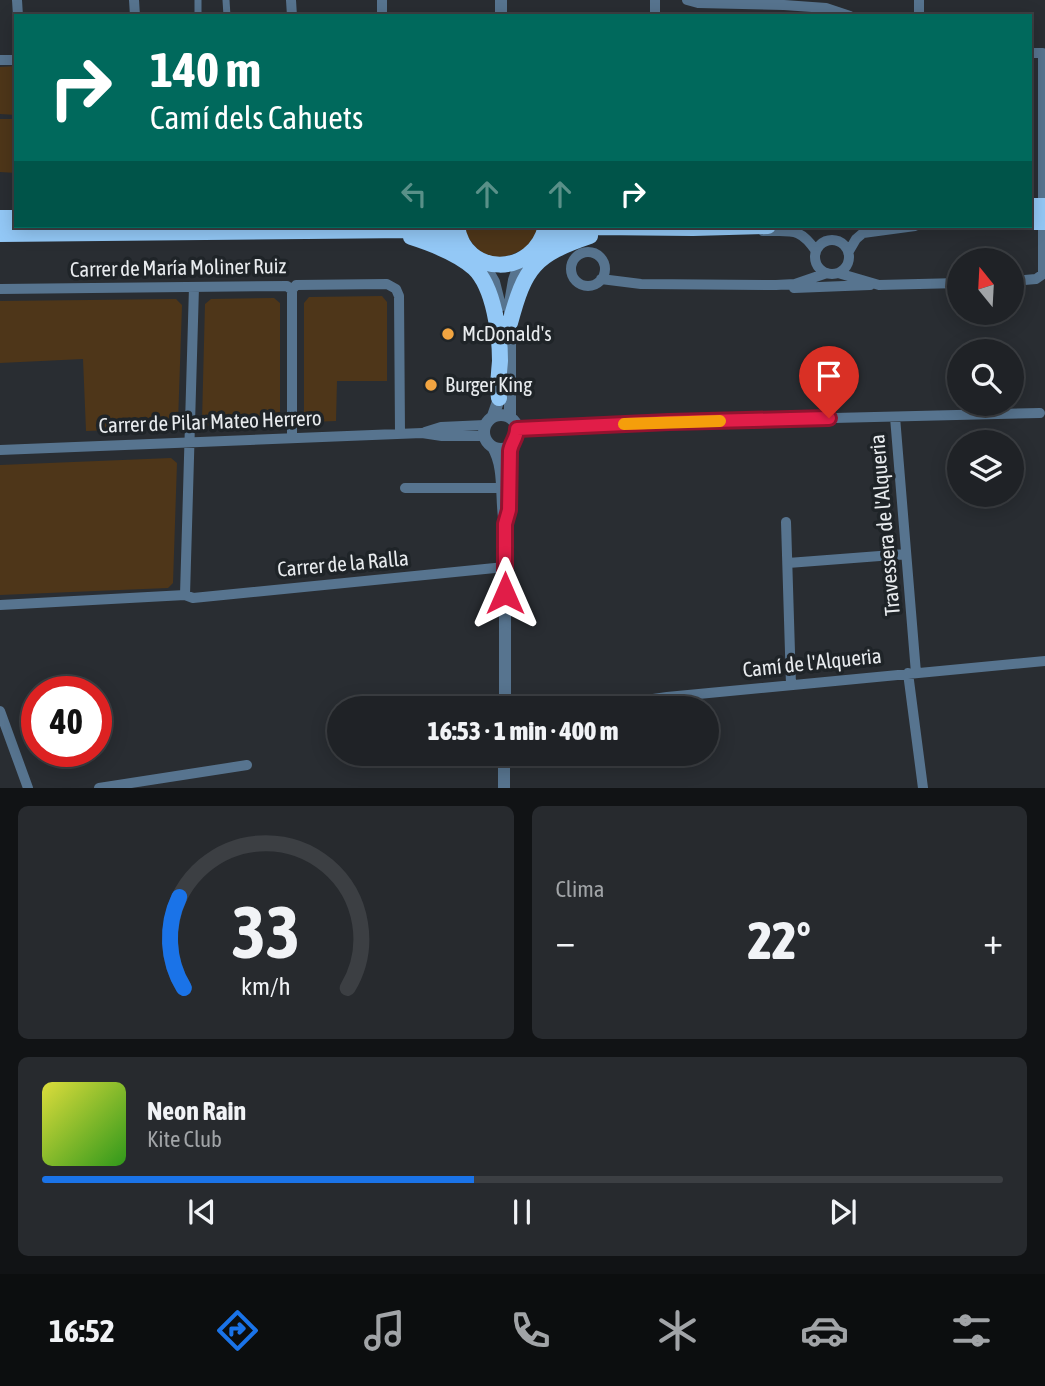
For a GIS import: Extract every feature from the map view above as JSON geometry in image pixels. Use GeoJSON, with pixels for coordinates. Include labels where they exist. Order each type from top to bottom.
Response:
{"type":"FeatureCollection","features":[{"type":"Feature","properties":{"kind":"highway"},"geometry":{"type":"LineString","coordinates":[[458,228],[467,250],[482,261],[495,265],[521,260],[553,238],[591,228]]}},
{"type":"Feature","properties":{"kind":"highway"},"geometry":{"type":"LineString","coordinates":[[537,247],[546,228]]}},
{"type":"Feature","properties":{"kind":"highway"},"geometry":{"type":"LineString","coordinates":[[510,323],[524,281],[536,263],[547,254],[573,242],[617,228]]}},
{"type":"Feature","properties":{"kind":"highway"},"geometry":{"type":"LineString","coordinates":[[389,230],[448,252],[476,270],[482,278],[493,306],[499,338],[499,398]]}},
{"type":"Feature","properties":{"kind":"highway"},"geometry":{"type":"LineString","coordinates":[[0,234],[410,230],[432,233],[462,243]]}},
{"type":"Feature","properties":{"kind":"street"},"geometry":{"type":"LineString","coordinates":[[687,0],[766,7],[826,8],[844,14]]}},
{"type":"Feature","properties":{"kind":"street"},"geometry":{"type":"LineString","coordinates":[[1024,280],[1036,279],[1043,274],[1044,52]]}},
{"type":"Feature","properties":{"kind":"street"},"geometry":{"type":"LineString","coordinates":[[1032,178],[1043,178]]}},
{"type":"Feature","properties":{"kind":"street"},"geometry":{"type":"LineString","coordinates":[[693,228],[706,231],[790,232],[804,236],[816,251],[816,263],[803,282]]}},
{"type":"Feature","properties":{"kind":"street"},"geometry":{"type":"LineString","coordinates":[[849,251],[863,233],[900,228]]}},
{"type":"Feature","properties":{"kind":"street"},"geometry":{"type":"LineString","coordinates":[[601,279],[641,284],[794,284],[844,270],[849,264],[849,251],[842,243],[832,240],[823,243],[816,251]]}},
{"type":"Feature","properties":{"kind":"street"},"geometry":{"type":"LineString","coordinates":[[510,417],[511,292],[521,260]]}},
{"type":"Feature","properties":{"kind":"street"},"geometry":{"type":"LineString","coordinates":[[482,261],[494,282],[502,321],[504,365],[502,388],[487,426],[486,441],[503,449],[511,445],[516,438],[517,429],[510,417],[500,415],[487,426]]}},
{"type":"Feature","properties":{"kind":"street"},"geometry":{"type":"LineString","coordinates":[[816,263],[832,274],[879,285]]}},
{"type":"Feature","properties":{"kind":"street"},"geometry":{"type":"LineString","coordinates":[[849,264],[861,279]]}},
{"type":"Feature","properties":{"kind":"street"},"geometry":{"type":"LineString","coordinates":[[776,285],[788,289],[947,283]]}},
{"type":"Feature","properties":{"kind":"street","name":"Carrer de María Moliner Ruiz"},"geometry":{"type":"LineString","coordinates":[[0,289],[287,286],[292,290],[296,285],[387,284],[396,289],[399,296],[400,433]]}},
{"type":"Feature","properties":{"kind":"street"},"geometry":{"type":"LineString","coordinates":[[185,595],[194,287]]}},
{"type":"Feature","properties":{"kind":"street"},"geometry":{"type":"LineString","coordinates":[[292,290],[292,438]]}},
{"type":"Feature","properties":{"kind":"street"},"geometry":{"type":"LineString","coordinates":[[517,429],[669,422],[1040,413]]}},
{"type":"Feature","properties":{"kind":"street","name":"Travessera de l'Alqueria"},"geometry":{"type":"LineString","coordinates":[[895,417],[912,673],[923,788]]}},
{"type":"Feature","properties":{"kind":"street","name":"Carrer de Pilar Mateo Herrero"},"geometry":{"type":"LineString","coordinates":[[0,450],[422,433],[441,427],[487,426]]}},
{"type":"Feature","properties":{"kind":"street"},"geometry":{"type":"LineString","coordinates":[[505,524],[509,510],[511,445]]}},
{"type":"Feature","properties":{"kind":"street"},"geometry":{"type":"LineString","coordinates":[[494,447],[500,463],[505,524],[505,696]]}},
{"type":"Feature","properties":{"kind":"street"},"geometry":{"type":"LineString","coordinates":[[405,488],[501,488]]}},
{"type":"Feature","properties":{"kind":"street"},"geometry":{"type":"LineString","coordinates":[[786,522],[791,685]]}},
{"type":"Feature","properties":{"kind":"street"},"geometry":{"type":"LineString","coordinates":[[788,563],[906,554]]}},
{"type":"Feature","properties":{"kind":"street","name":"Carrer de la Ralla"},"geometry":{"type":"LineString","coordinates":[[0,605],[185,595],[194,598],[505,566]]}},
{"type":"Feature","properties":{"kind":"street","name":"Camí de l'Alqueria"},"geometry":{"type":"LineString","coordinates":[[677,696],[1045,661]]}},
{"type":"Feature","properties":{"kind":"street"},"geometry":{"type":"LineString","coordinates":[[0,711],[28,788]]}},
{"type":"Feature","properties":{"kind":"street"},"geometry":{"type":"LineString","coordinates":[[99,788],[247,765]]}},
{"type":"Feature","properties":{"kind":"street"},"geometry":{"type":"LineString","coordinates":[[504,766],[504,788]]}},
{"type":"Feature","properties":{"kind":"shaded area"},"geometry":{"type":"Polygon","coordinates":[[[14,66],[14,115],[0,114],[0,67],[14,66]]]}},
{"type":"Feature","properties":{"kind":"shaded area"},"geometry":{"type":"Polygon","coordinates":[[[0,119],[14,119],[14,173],[0,172],[0,119]]]}},
{"type":"Feature","properties":{"kind":"shaded area"},"geometry":{"type":"Polygon","coordinates":[[[464,228],[538,228],[528,247],[500,257],[485,254],[464,228]]]}},
{"type":"Feature","properties":{"kind":"shaded area"},"geometry":{"type":"Polygon","coordinates":[[[382,296],[387,302],[387,381],[337,381],[336,421],[309,422],[304,417],[304,303],[309,297],[382,296]]]}},
{"type":"Feature","properties":{"kind":"shaded area"},"geometry":{"type":"Polygon","coordinates":[[[274,298],[280,303],[280,418],[274,423],[208,426],[202,421],[205,304],[211,299],[274,298]]]}},
{"type":"Feature","properties":{"kind":"shaded area"},"geometry":{"type":"Polygon","coordinates":[[[176,299],[182,305],[178,423],[172,428],[86,431],[83,359],[0,363],[0,301],[176,299]]]}},
{"type":"Feature","properties":{"kind":"shaded area"},"geometry":{"type":"Polygon","coordinates":[[[171,458],[177,463],[173,583],[168,588],[0,595],[0,465],[171,458]]]}},
{"type":"Feature","properties":{"kind":"slow traffic"},"geometry":{"type":"LineString","coordinates":[[624,424],[720,421]]}},
{"type":"Feature","properties":{"kind":"place","name":"McDonald's"},"geometry":{"type":"Point","coordinates":[448,334]}},
{"type":"Feature","properties":{"kind":"place","name":"Burger King"},"geometry":{"type":"Point","coordinates":[431,385]}},
{"type":"Feature","properties":{"kind":"route"},"geometry":{"type":"LineString","coordinates":[[505,593],[505,524],[511,486],[510,451],[517,429],[829,418]]}}]}
